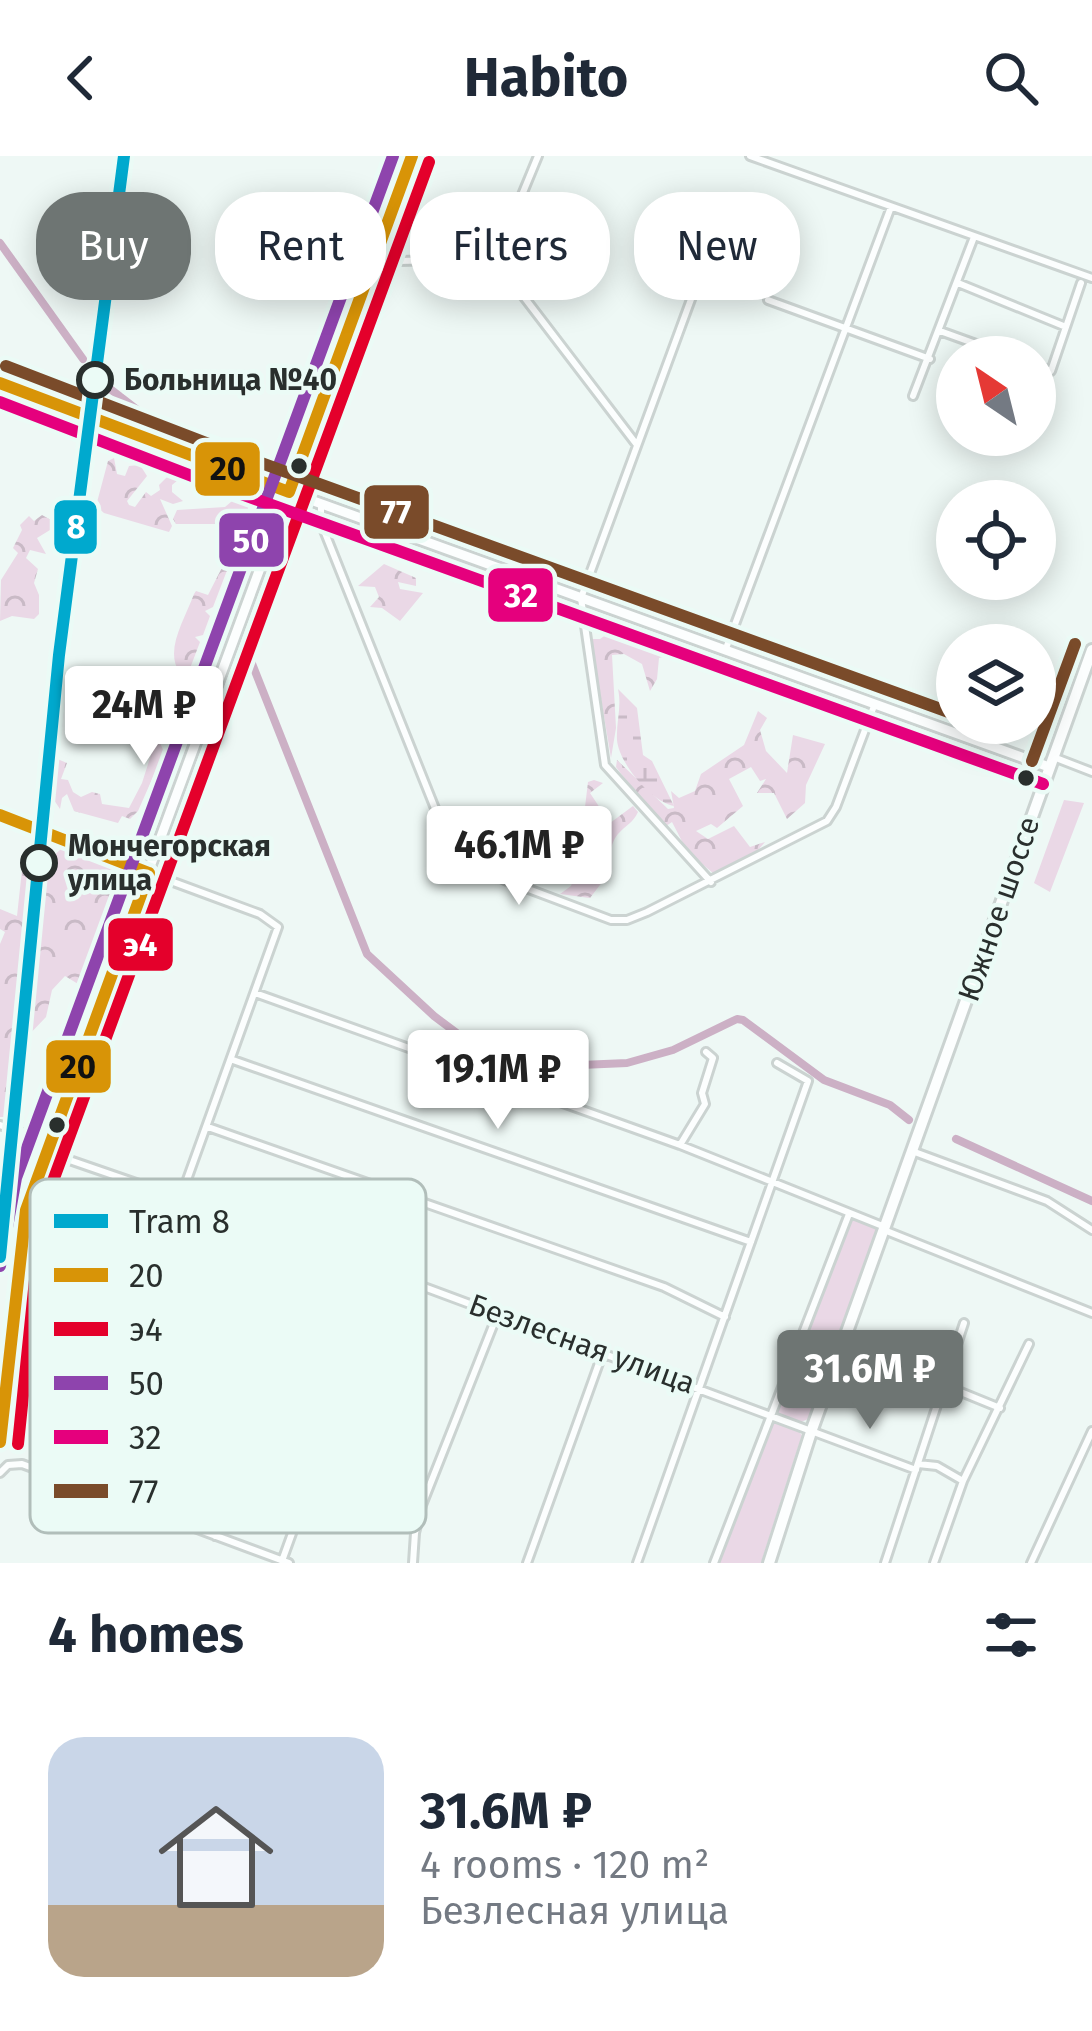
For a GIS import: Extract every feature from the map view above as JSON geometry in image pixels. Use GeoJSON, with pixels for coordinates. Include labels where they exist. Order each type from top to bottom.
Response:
{"type":"FeatureCollection","features":[{"type":"Feature","properties":{"kind":"main road"},"geometry":{"type":"LineString","coordinates":[[131,866],[392,156]]}},
{"type":"Feature","properties":{"kind":"main road"},"geometry":{"type":"LineString","coordinates":[[386,228],[412,156]]}},
{"type":"Feature","properties":{"kind":"main road"},"geometry":{"type":"LineString","coordinates":[[35,1179],[360,300]]}},
{"type":"Feature","properties":{"kind":"main road"},"geometry":{"type":"LineString","coordinates":[[0,383],[874,706],[1051,762]]}},
{"type":"Feature","properties":{"kind":"main road"},"geometry":{"type":"LineString","coordinates":[[281,459],[288,468],[299,466]]}},
{"type":"Feature","properties":{"kind":"main road","name":"Южное шоссе"},"geometry":{"type":"LineString","coordinates":[[769,1563],[811,1432],[1092,650]]}},
{"type":"Feature","properties":{"kind":"main road"},"geometry":{"type":"LineString","coordinates":[[0,816],[148,874]]}},
{"type":"Feature","properties":{"kind":"main road"},"geometry":{"type":"LineString","coordinates":[[145,837],[152,847],[162,839]]}},
{"type":"Feature","properties":{"kind":"main road"},"geometry":{"type":"LineString","coordinates":[[145,837],[148,874]]}},
{"type":"Feature","properties":{"kind":"main road"},"geometry":{"type":"LineString","coordinates":[[0,1442],[21,1238],[30,1198]]}},
{"type":"Feature","properties":{"kind":"street"},"geometry":{"type":"LineString","coordinates":[[523,192],[538,156]]}},
{"type":"Feature","properties":{"kind":"street"},"geometry":{"type":"LineString","coordinates":[[750,156],[1092,278]]}},
{"type":"Feature","properties":{"kind":"street"},"geometry":{"type":"LineString","coordinates":[[725,651],[891,207]]}},
{"type":"Feature","properties":{"kind":"street"},"geometry":{"type":"LineString","coordinates":[[913,396],[974,236]]}},
{"type":"Feature","properties":{"kind":"street"},"geometry":{"type":"LineString","coordinates":[[957,283],[1066,327]]}},
{"type":"Feature","properties":{"kind":"street"},"geometry":{"type":"LineString","coordinates":[[1056,356],[1081,283]]}},
{"type":"Feature","properties":{"kind":"street"},"geometry":{"type":"LineString","coordinates":[[526,300],[637,445]]}},
{"type":"Feature","properties":{"kind":"street"},"geometry":{"type":"LineString","coordinates":[[691,300],[581,598],[604,765],[710,882]]}},
{"type":"Feature","properties":{"kind":"street"},"geometry":{"type":"LineString","coordinates":[[768,300],[930,359]]}},
{"type":"Feature","properties":{"kind":"street"},"geometry":{"type":"LineString","coordinates":[[940,331],[954,336]]}},
{"type":"Feature","properties":{"kind":"street"},"geometry":{"type":"LineString","coordinates":[[321,503],[321,523],[454,856],[507,881],[620,922],[710,882],[826,821],[836,807],[874,706]]}},
{"type":"Feature","properties":{"kind":"street"},"geometry":{"type":"LineString","coordinates":[[1051,762],[1092,770]]}},
{"type":"Feature","properties":{"kind":"street"},"geometry":{"type":"LineString","coordinates":[[148,874],[260,914],[278,927],[187,1179]]}},
{"type":"Feature","properties":{"kind":"street"},"geometry":{"type":"LineString","coordinates":[[255,993],[775,1180],[1092,1313]]}},
{"type":"Feature","properties":{"kind":"street"},"geometry":{"type":"LineString","coordinates":[[680,1145],[705,1104],[701,1093],[713,1058],[706,1052]]}},
{"type":"Feature","properties":{"kind":"street"},"geometry":{"type":"LineString","coordinates":[[232,1060],[751,1242]]}},
{"type":"Feature","properties":{"kind":"street"},"geometry":{"type":"LineString","coordinates":[[637,1563],[808,1081],[776,1063]]}},
{"type":"Feature","properties":{"kind":"street","name":"Безлесная улица"},"geometry":{"type":"LineString","coordinates":[[0,1125],[48,1144],[55,1156],[123,1179]]}},
{"type":"Feature","properties":{"kind":"street"},"geometry":{"type":"LineString","coordinates":[[208,1126],[359,1179]]}},
{"type":"Feature","properties":{"kind":"street"},"geometry":{"type":"LineString","coordinates":[[912,1150],[1047,1201],[1092,1231]]}},
{"type":"Feature","properties":{"kind":"street"},"geometry":{"type":"LineString","coordinates":[[426,1202],[664,1286],[725,1317]]}},
{"type":"Feature","properties":{"kind":"street"},"geometry":{"type":"LineString","coordinates":[[714,1563],[849,1213]]}},
{"type":"Feature","properties":{"kind":"street","name":"Безлесная улица"},"geometry":{"type":"LineString","coordinates":[[426,1287],[811,1432],[917,1467],[937,1466],[963,1481]]}},
{"type":"Feature","properties":{"kind":"street"},"geometry":{"type":"LineString","coordinates":[[426,1495],[498,1313]]}},
{"type":"Feature","properties":{"kind":"street"},"geometry":{"type":"LineString","coordinates":[[885,1563],[964,1323]]}},
{"type":"Feature","properties":{"kind":"street"},"geometry":{"type":"LineString","coordinates":[[934,1563],[963,1481],[1029,1344]]}},
{"type":"Feature","properties":{"kind":"street"},"geometry":{"type":"LineString","coordinates":[[527,1563],[603,1352]]}},
{"type":"Feature","properties":{"kind":"street"},"geometry":{"type":"LineString","coordinates":[[946,1385],[1000,1408]]}},
{"type":"Feature","properties":{"kind":"street"},"geometry":{"type":"LineString","coordinates":[[1031,1563],[1092,1431]]}},
{"type":"Feature","properties":{"kind":"street"},"geometry":{"type":"LineString","coordinates":[[0,1473],[8,1465],[30,1467]]}},
{"type":"Feature","properties":{"kind":"street"},"geometry":{"type":"LineString","coordinates":[[207,1533],[286,1562],[296,1533]]}},
{"type":"Feature","properties":{"kind":"street"},"geometry":{"type":"LineString","coordinates":[[413,1563],[415,1533]]}},
{"type":"Feature","properties":{"kind":"green space"},"geometry":{"type":"Polygon","coordinates":[[[397,156],[409,156],[386,218],[384,192],[397,156]]]}},
{"type":"Feature","properties":{"kind":"green space"},"geometry":{"type":"Polygon","coordinates":[[[344,300],[356,300],[295,465],[289,466],[286,459],[344,300]]]}},
{"type":"Feature","properties":{"kind":"green space"},"geometry":{"type":"Polygon","coordinates":[[[114,458],[117,474],[125,476],[129,466],[140,465],[147,476],[127,501],[129,505],[135,507],[146,492],[151,496],[160,490],[169,475],[178,480],[172,492],[183,501],[173,504],[160,499],[172,526],[169,532],[104,513],[96,506],[108,461],[114,458]]]}},
{"type":"Feature","properties":{"kind":"green space"},"geometry":{"type":"Polygon","coordinates":[[[250,491],[255,492],[235,539],[224,535],[218,524],[176,524],[173,519],[177,510],[225,507],[238,496],[246,498],[250,491]]]}},
{"type":"Feature","properties":{"kind":"green space"},"geometry":{"type":"Polygon","coordinates":[[[270,497],[281,501],[165,816],[155,812],[270,497]]]}},
{"type":"Feature","properties":{"kind":"green space"},"geometry":{"type":"Polygon","coordinates":[[[42,515],[51,520],[50,530],[37,538],[46,554],[30,550],[26,558],[38,569],[34,583],[39,614],[34,619],[12,616],[0,621],[1,580],[18,553],[13,548],[20,525],[29,516],[34,521],[42,515]]]}},
{"type":"Feature","properties":{"kind":"green space"},"geometry":{"type":"Polygon","coordinates":[[[231,550],[213,607],[205,611],[210,616],[203,635],[195,637],[200,642],[178,700],[173,701],[173,679],[180,673],[174,655],[181,625],[196,591],[208,595],[231,550]]]}},
{"type":"Feature","properties":{"kind":"green space"},"geometry":{"type":"Polygon","coordinates":[[[442,553],[566,602],[563,609],[436,561],[442,553]]]}},
{"type":"Feature","properties":{"kind":"green space"},"geometry":{"type":"Polygon","coordinates":[[[384,564],[416,578],[416,586],[398,582],[400,589],[423,593],[400,621],[382,608],[370,607],[379,597],[375,587],[358,586],[384,564]]]}},
{"type":"Feature","properties":{"kind":"green space"},"geometry":{"type":"Polygon","coordinates":[[[72,583],[68,648],[61,672],[71,679],[83,678],[81,694],[89,692],[100,678],[105,687],[96,699],[97,707],[65,700],[55,758],[67,763],[61,779],[68,780],[81,797],[92,792],[100,794],[102,804],[129,808],[157,736],[164,752],[138,811],[130,819],[122,816],[118,823],[74,811],[67,794],[60,809],[44,785],[57,665],[63,656],[67,584],[72,583]]]}},
{"type":"Feature","properties":{"kind":"green space"},"geometry":{"type":"Polygon","coordinates":[[[608,620],[672,647],[670,655],[659,658],[650,691],[642,664],[624,654],[612,655],[616,728],[611,758],[591,639],[607,634],[608,620]]]}},
{"type":"Feature","properties":{"kind":"green space"},"geometry":{"type":"Polygon","coordinates":[[[618,689],[637,708],[643,755],[652,761],[674,806],[646,789],[619,749],[618,689]]]}},
{"type":"Feature","properties":{"kind":"green space"},"geometry":{"type":"Polygon","coordinates":[[[758,711],[767,718],[760,730],[766,751],[787,773],[793,735],[825,744],[806,785],[805,803],[787,819],[774,793],[757,793],[766,779],[760,781],[751,767],[729,779],[743,806],[717,828],[711,824],[696,831],[708,839],[734,826],[750,847],[765,842],[714,874],[687,851],[672,822],[663,828],[616,767],[617,760],[668,809],[674,808],[671,791],[679,798],[695,791],[701,774],[744,745],[758,711]]]}},
{"type":"Feature","properties":{"kind":"green space"},"geometry":{"type":"Polygon","coordinates":[[[588,782],[603,783],[590,793],[610,823],[633,806],[638,812],[615,838],[600,867],[603,881],[590,898],[560,894],[574,877],[561,870],[559,863],[581,836],[575,818],[585,807],[588,782]]]}},
{"type":"Feature","properties":{"kind":"green space"},"geometry":{"type":"Polygon","coordinates":[[[1064,800],[1084,803],[1050,892],[1034,883],[1064,800]]]}},
{"type":"Feature","properties":{"kind":"green space"},"geometry":{"type":"Polygon","coordinates":[[[63,847],[118,872],[109,898],[121,907],[83,987],[65,976],[52,990],[46,1017],[25,1039],[38,884],[42,867],[63,847]]]}},
{"type":"Feature","properties":{"kind":"green space"},"geometry":{"type":"Polygon","coordinates":[[[22,870],[28,871],[5,1117],[0,1117],[0,944],[5,932],[0,929],[0,909],[17,916],[22,870]]]}},
{"type":"Feature","properties":{"kind":"green space"},"geometry":{"type":"Polygon","coordinates":[[[852,1217],[877,1228],[808,1419],[799,1423],[775,1414],[852,1217]]]}},
{"type":"Feature","properties":{"kind":"green space"},"geometry":{"type":"Polygon","coordinates":[[[771,1420],[802,1435],[761,1563],[717,1563],[771,1420]]]}},
{"type":"Feature","properties":{"kind":"waterway"},"geometry":{"type":"LineString","coordinates":[[0,243],[83,359]]}},
{"type":"Feature","properties":{"kind":"waterway"},"geometry":{"type":"LineString","coordinates":[[105,385],[193,446]]}},
{"type":"Feature","properties":{"kind":"waterway"},"geometry":{"type":"LineString","coordinates":[[247,651],[367,954],[462,1037],[504,1058],[558,1066],[627,1063],[673,1050],[743,1020],[824,1080],[890,1105],[909,1120]]}},
{"type":"Feature","properties":{"kind":"waterway"},"geometry":{"type":"LineString","coordinates":[[956,1139],[1092,1201]]}},
{"type":"Feature","properties":{"kind":"tram line","name":"8"},"geometry":{"type":"LineString","coordinates":[[0,1257],[59,655],[124,156]]}},
{"type":"Feature","properties":{"kind":"transit line","name":"50"},"geometry":{"type":"LineString","coordinates":[[0,1266],[16,1178],[393,156]]}},
{"type":"Feature","properties":{"kind":"transit line","name":"20"},"geometry":{"type":"LineString","coordinates":[[0,383],[289,492],[412,156]]}},
{"type":"Feature","properties":{"kind":"transit line","name":"э4"},"geometry":{"type":"LineString","coordinates":[[54,1179],[429,162]]}},
{"type":"Feature","properties":{"kind":"transit line","name":"77"},"geometry":{"type":"LineString","coordinates":[[6,366],[936,707]]}},
{"type":"Feature","properties":{"kind":"transit line","name":"32"},"geometry":{"type":"LineString","coordinates":[[0,402],[197,478],[1043,784]]}},
{"type":"Feature","properties":{"kind":"transit line","name":"77"},"geometry":{"type":"LineString","coordinates":[[1032,761],[1075,644]]}},
{"type":"Feature","properties":{"kind":"transit line","name":"20"},"geometry":{"type":"LineString","coordinates":[[0,815],[149,873]]}},
{"type":"Feature","properties":{"kind":"transit line","name":"20"},"geometry":{"type":"LineString","coordinates":[[37,1179],[149,873]]}},
{"type":"Feature","properties":{"kind":"transit line","name":"20"},"geometry":{"type":"LineString","coordinates":[[0,1442],[30,1199]]}},
{"type":"Feature","properties":{"kind":"transit line","name":"э4"},"geometry":{"type":"LineString","coordinates":[[18,1444],[30,1328]]}},
{"type":"Feature","properties":{"kind":"place","name":"Больница №40"},"geometry":{"type":"Point","coordinates":[95,380]}},
{"type":"Feature","properties":{"kind":"place","name":"Мончегорская улица"},"geometry":{"type":"Point","coordinates":[39,863]}}]}
